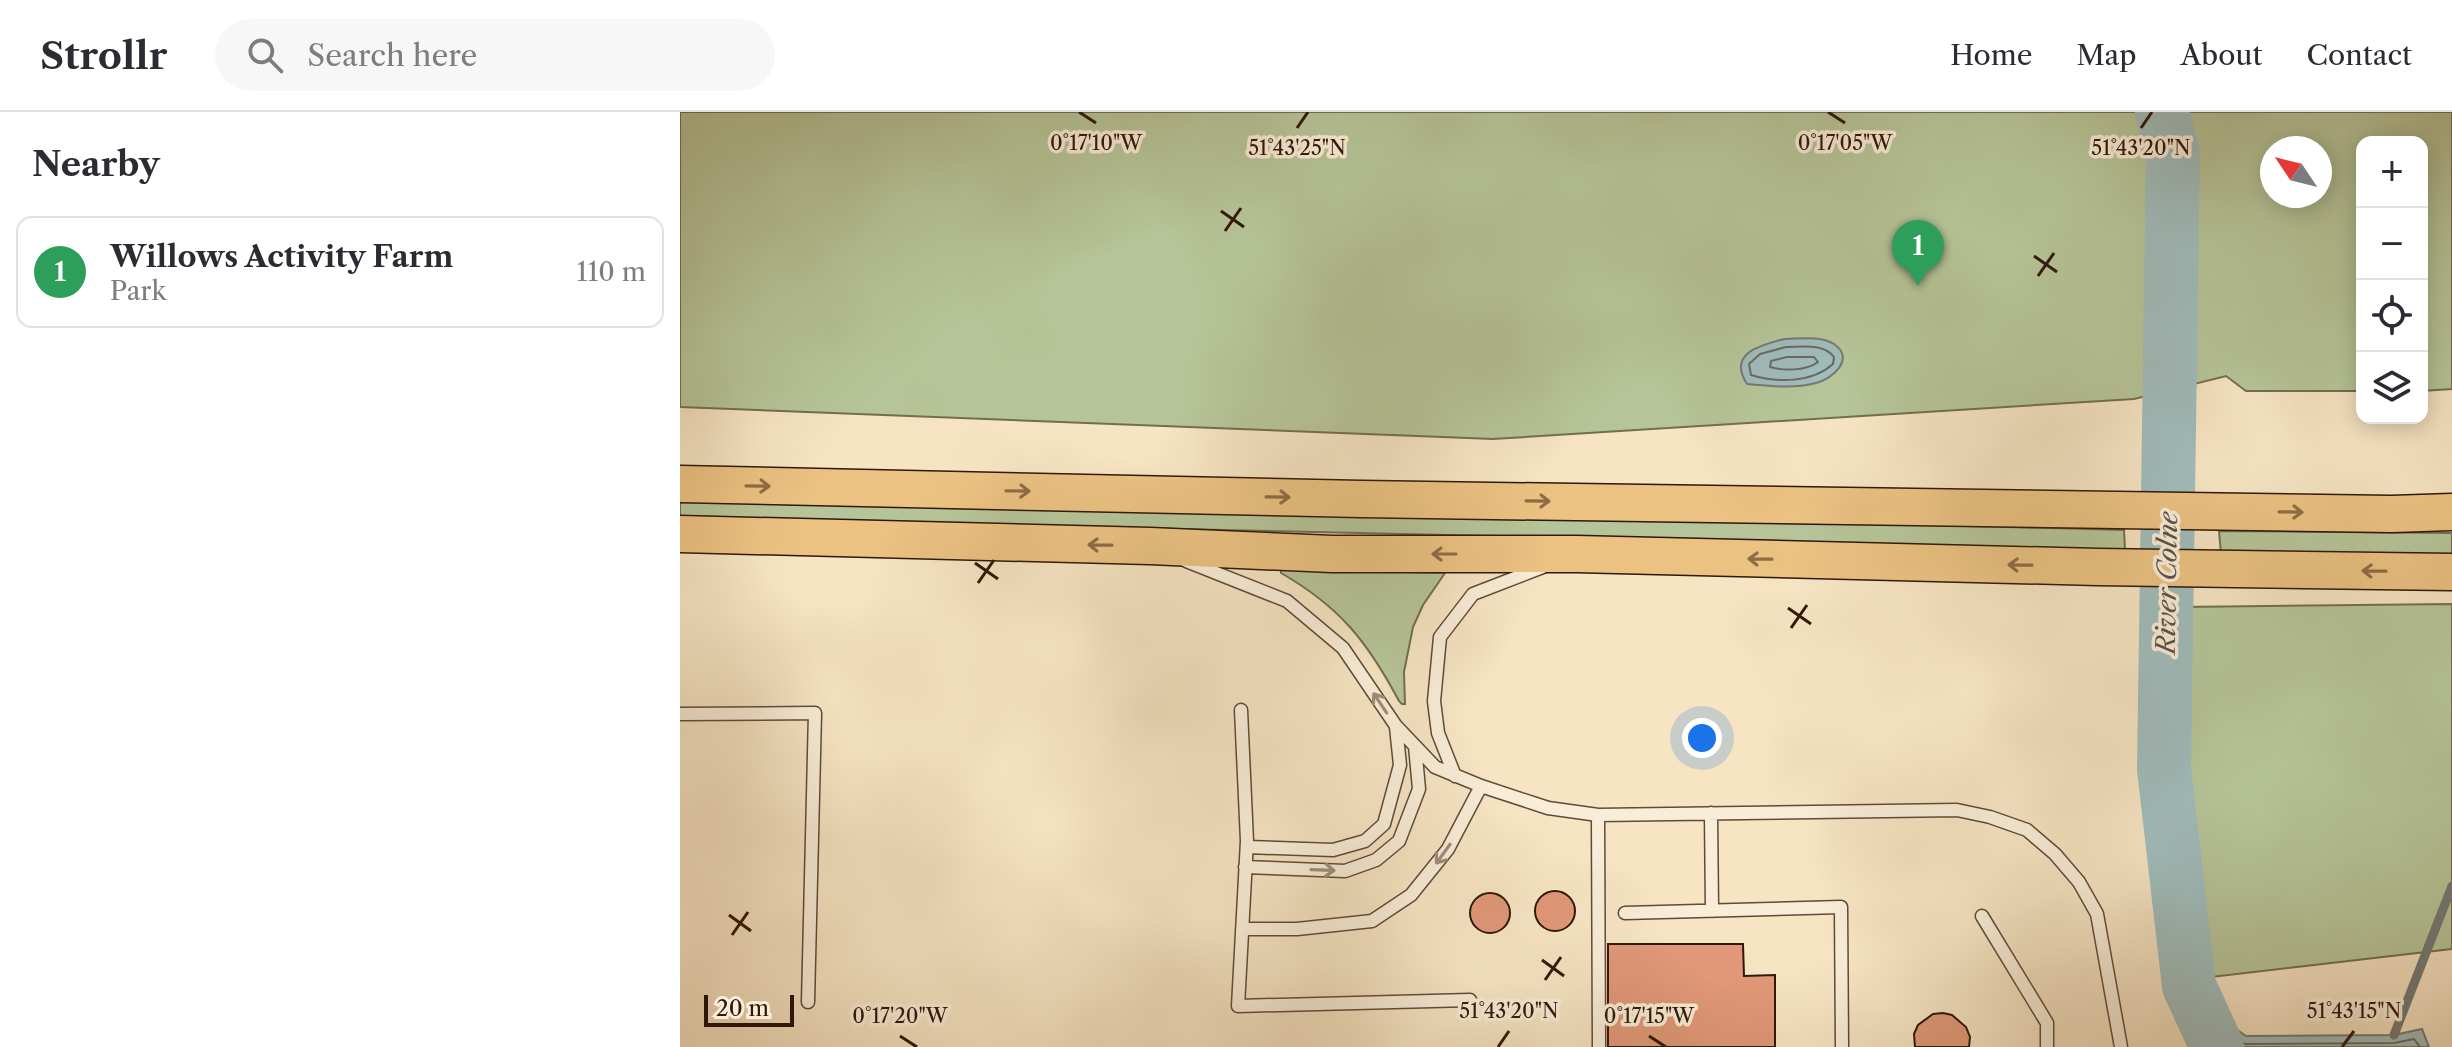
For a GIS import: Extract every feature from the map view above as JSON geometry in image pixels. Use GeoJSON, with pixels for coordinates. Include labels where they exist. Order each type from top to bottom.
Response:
{"type":"FeatureCollection","features":[{"type":"Feature","properties":{"kind":"main road"},"geometry":{"type":"LineString","coordinates":[[680,484],[1361,499],[2452,512]]}},
{"type":"Feature","properties":{"kind":"main road"},"geometry":{"type":"LineString","coordinates":[[680,534],[1150,546],[1332,554],[1576,554],[2452,572]]}},
{"type":"Feature","properties":{"kind":"lane"},"geometry":{"type":"LineString","coordinates":[[1150,546],[1287,601],[1343,648],[1396,726],[1435,767],[1548,808],[1598,815],[1957,810],[2027,830],[2055,854],[2071,873],[2097,914],[2121,1047]]}},
{"type":"Feature","properties":{"kind":"lane"},"geometry":{"type":"LineString","coordinates":[[1455,776],[1438,733],[1434,701],[1440,637],[1473,594],[1576,554]]}},
{"type":"Feature","properties":{"kind":"lane"},"geometry":{"type":"LineString","coordinates":[[1241,710],[1247,847],[1238,1006],[1470,1000]]}},
{"type":"Feature","properties":{"kind":"lane"},"geometry":{"type":"LineString","coordinates":[[680,714],[815,713],[808,1002]]}},
{"type":"Feature","properties":{"kind":"lane"},"geometry":{"type":"LineString","coordinates":[[1247,847],[1333,850],[1365,841],[1384,824],[1396,780],[1400,765],[1396,726]]}},
{"type":"Feature","properties":{"kind":"lane"},"geometry":{"type":"LineString","coordinates":[[1245,867],[1345,871],[1376,860],[1399,841],[1419,789],[1415,746]]}},
{"type":"Feature","properties":{"kind":"lane"},"geometry":{"type":"LineString","coordinates":[[1242,929],[1297,929],[1372,921],[1411,895],[1448,849],[1481,786]]}},
{"type":"Feature","properties":{"kind":"lane"},"geometry":{"type":"LineString","coordinates":[[1711,813],[1712,911]]}},
{"type":"Feature","properties":{"kind":"lane"},"geometry":{"type":"LineString","coordinates":[[1598,815],[1599,1047]]}},
{"type":"Feature","properties":{"kind":"lane"},"geometry":{"type":"LineString","coordinates":[[1625,913],[1841,907],[1842,1047]]}},
{"type":"Feature","properties":{"kind":"lane"},"geometry":{"type":"LineString","coordinates":[[1982,916],[2047,1023],[2047,1047]]}},
{"type":"Feature","properties":{"kind":"green space"},"geometry":{"type":"Polygon","coordinates":[[[680,112],[2452,112],[2452,389],[2428,391],[2428,136],[2356,136],[2356,391],[2246,391],[2226,376],[2134,399],[1493,439],[680,407],[680,112]]]}},
{"type":"Feature","properties":{"kind":"green space"},"geometry":{"type":"Polygon","coordinates":[[[680,498],[1430,512],[2124,530],[2125,550],[680,518],[680,498]]]}},
{"type":"Feature","properties":{"kind":"green space"},"geometry":{"type":"Polygon","coordinates":[[[2219,531],[2452,533],[2452,558],[2221,553],[2219,531]]]}},
{"type":"Feature","properties":{"kind":"green space"},"geometry":{"type":"Polygon","coordinates":[[[1281,569],[1445,573],[1423,605],[1413,627],[1404,672],[1405,704],[1399,701],[1375,660],[1350,627],[1320,599],[1281,573],[1281,569]]]}},
{"type":"Feature","properties":{"kind":"green space"},"geometry":{"type":"Polygon","coordinates":[[[2452,604],[2452,949],[2203,978],[2177,839],[2176,670],[2180,607],[2452,604]]]}},
{"type":"Feature","properties":{"kind":"water"},"geometry":{"type":"Polygon","coordinates":[[[1784,339],[1828,341],[1840,350],[1842,362],[1835,373],[1816,383],[1790,386],[1747,384],[1741,365],[1744,358],[1757,348],[1784,339]]]}},
{"type":"Feature","properties":{"kind":"water"},"geometry":{"type":"Polygon","coordinates":[[[2197,1002],[2246,1036],[2394,1035],[2422,1029],[2429,1047],[2198,1047],[2197,1002]]]}},
{"type":"Feature","properties":{"kind":"building"},"geometry":{"type":"Polygon","coordinates":[[[1555,891],[1569,897],[1575,911],[1569,925],[1555,931],[1541,925],[1535,911],[1541,897],[1555,891]]]}},
{"type":"Feature","properties":{"kind":"building"},"geometry":{"type":"Polygon","coordinates":[[[1490,893],[1504,899],[1510,913],[1504,927],[1490,933],[1476,927],[1470,913],[1476,899],[1490,893]]]}},
{"type":"Feature","properties":{"kind":"building"},"geometry":{"type":"Polygon","coordinates":[[[1608,944],[1743,944],[1744,976],[1775,975],[1775,1047],[1608,1047],[1608,944]]]}},
{"type":"Feature","properties":{"kind":"building"},"geometry":{"type":"Polygon","coordinates":[[[1933,1014],[1952,1015],[1966,1027],[1970,1037],[1969,1047],[1915,1047],[1914,1034],[1918,1025],[1933,1014]]]}},
{"type":"Feature","properties":{"kind":"waterway","name":"River Colne"},"geometry":{"type":"LineString","coordinates":[[2162,112],[2173,154],[2164,769],[2189,986],[2217,1047]]}},
{"type":"Feature","properties":{"kind":"waterway"},"geometry":{"type":"LineString","coordinates":[[2394,1035],[2452,886]]}},
{"type":"Feature","properties":{"kind":"place","name":"Willows Activity Farm"},"geometry":{"type":"Point","coordinates":[1918,286]}}]}
